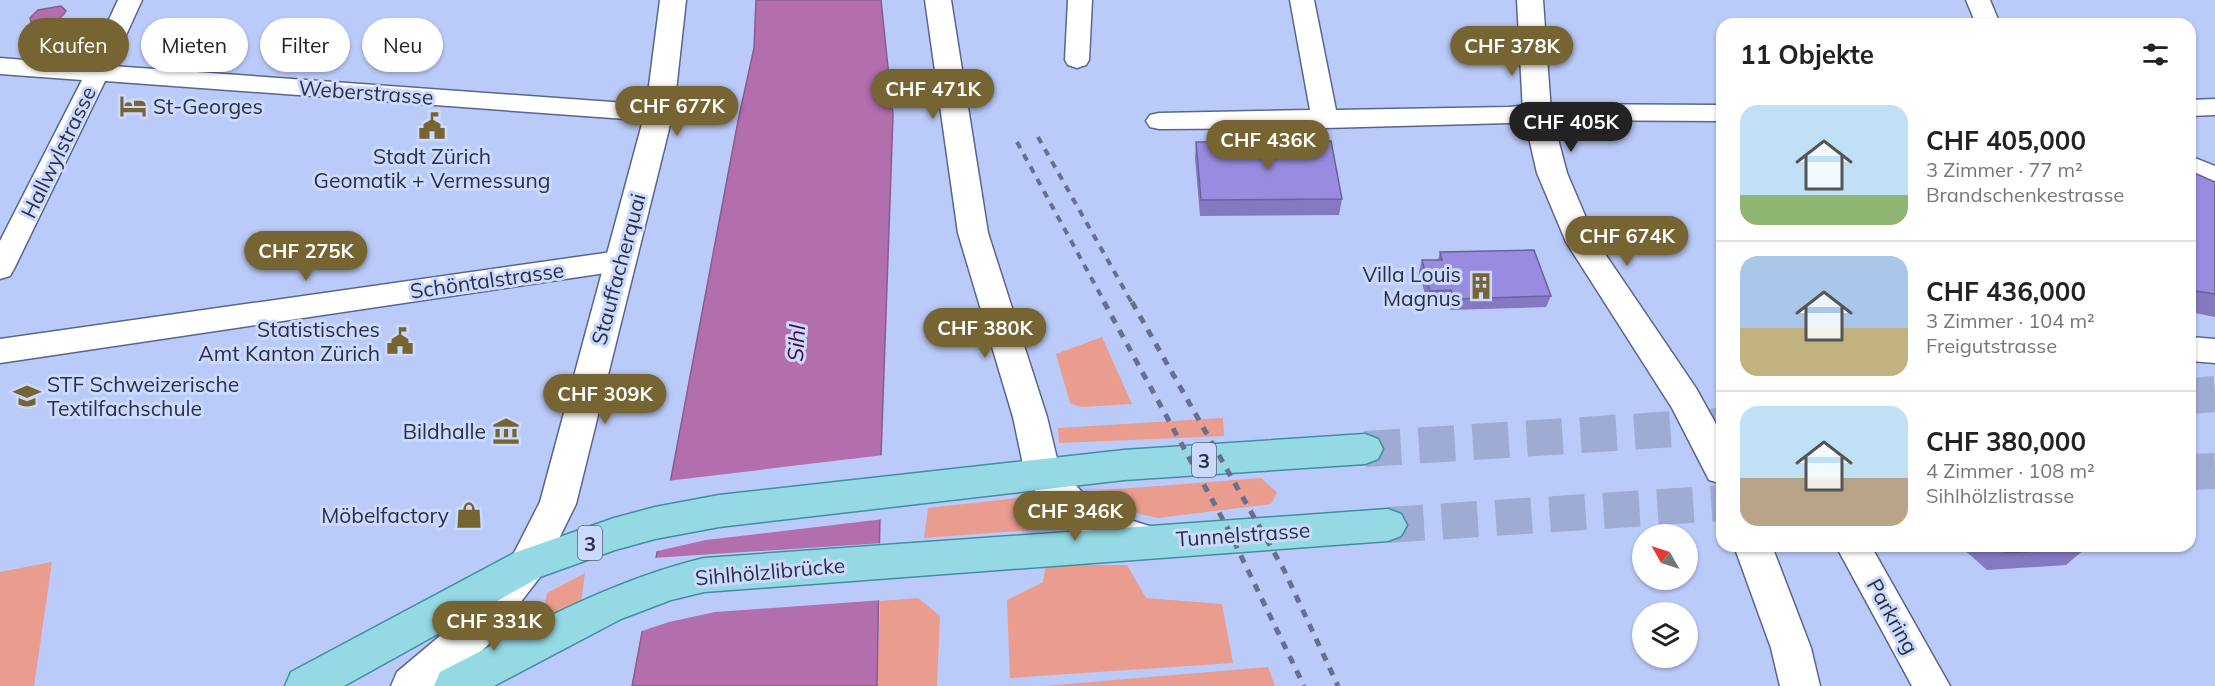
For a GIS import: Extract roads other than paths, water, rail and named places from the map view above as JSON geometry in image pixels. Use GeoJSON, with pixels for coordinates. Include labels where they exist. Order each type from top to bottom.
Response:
{"type":"FeatureCollection","features":[{"type":"Feature","properties":{"kind":"main road","name":"3"},"geometry":{"type":"LineString","coordinates":[[305,686],[527,565],[614,534],[654,523],[720,511],[1124,465],[1365,449]]}},
{"type":"Feature","properties":{"kind":"main road","name":"Tunnelstrasse"},"geometry":{"type":"LineString","coordinates":[[918,560],[1388,525]]}},
{"type":"Feature","properties":{"kind":"main road","name":"Sihlhölzlibrücke"},"geometry":{"type":"LineString","coordinates":[[454,686],[625,598],[670,581],[704,575],[918,560]]}},
{"type":"Feature","properties":{"kind":"street","name":"Hallwylstrasse"},"geometry":{"type":"LineString","coordinates":[[122,18],[130,0]]}},
{"type":"Feature","properties":{"kind":"street","name":"Stauffacherquai"},"geometry":{"type":"LineString","coordinates":[[411,686],[473,633],[527,565],[558,504],[660,109],[673,0]]}},
{"type":"Feature","properties":{"kind":"street"},"geometry":{"type":"LineString","coordinates":[[938,0],[973,233],[1030,417],[1042,474],[1068,502],[1100,527],[1149,541]]}},
{"type":"Feature","properties":{"kind":"street"},"geometry":{"type":"LineString","coordinates":[[1077,60],[1080,0]]}},
{"type":"Feature","properties":{"kind":"street"},"geometry":{"type":"LineString","coordinates":[[1302,0],[1325,120]]}},
{"type":"Feature","properties":{"kind":"street"},"geometry":{"type":"LineString","coordinates":[[1530,0],[1537,112],[1552,173],[1581,242],[1716,449]]}},
{"type":"Feature","properties":{"kind":"street"},"geometry":{"type":"LineString","coordinates":[[1978,0],[1986,18]]}},
{"type":"Feature","properties":{"kind":"street","name":"Weberstrasse"},"geometry":{"type":"LineString","coordinates":[[0,66],[18,67]]}},
{"type":"Feature","properties":{"kind":"street","name":"Hallwylstrasse"},"geometry":{"type":"LineString","coordinates":[[0,269],[98,72]]}},
{"type":"Feature","properties":{"kind":"street","name":"Weberstrasse"},"geometry":{"type":"LineString","coordinates":[[111,72],[626,111],[660,109]]}},
{"type":"Feature","properties":{"kind":"street"},"geometry":{"type":"LineString","coordinates":[[2196,108],[2215,107]]}},
{"type":"Feature","properties":{"kind":"street"},"geometry":{"type":"LineString","coordinates":[[1159,121],[1325,120],[1509,115],[1537,112],[1716,113]]}},
{"type":"Feature","properties":{"kind":"street"},"geometry":{"type":"LineString","coordinates":[[2196,168],[2215,176]]}},
{"type":"Feature","properties":{"kind":"street","name":"Schöntalstrasse"},"geometry":{"type":"LineString","coordinates":[[0,351],[619,261]]}},
{"type":"Feature","properties":{"kind":"street"},"geometry":{"type":"LineString","coordinates":[[2196,349],[2215,351]]}},
{"type":"Feature","properties":{"kind":"street"},"geometry":{"type":"LineString","coordinates":[[1755,552],[1791,648],[1800,686]]}},
{"type":"Feature","properties":{"kind":"street","name":"Parkring"},"geometry":{"type":"LineString","coordinates":[[1856,552],[1932,686]]}},
{"type":"Feature","properties":{"kind":"water","name":"Sihl"},"geometry":{"type":"Polygon","coordinates":[[[756,0],[881,0],[893,115],[881,456],[877,686],[632,686],[738,121],[754,48],[756,0]]]}},
{"type":"Feature","properties":{"kind":"water"},"geometry":{"type":"Polygon","coordinates":[[[61,6],[66,11],[60,18],[30,18],[38,10],[61,6]]]}},
{"type":"Feature","properties":{"kind":"tunnel"},"geometry":{"type":"LineString","coordinates":[[2196,396],[2215,394]]}},
{"type":"Feature","properties":{"kind":"tunnel"},"geometry":{"type":"LineString","coordinates":[[1365,449],[1716,426]]}},
{"type":"Feature","properties":{"kind":"tunnel"},"geometry":{"type":"LineString","coordinates":[[2196,472],[2215,471]]}},
{"type":"Feature","properties":{"kind":"tunnel"},"geometry":{"type":"LineString","coordinates":[[1388,525],[1716,503]]}},
{"type":"Feature","properties":{"kind":"railway"},"geometry":{"type":"LineString","coordinates":[[1038,137],[1132,303]]}},
{"type":"Feature","properties":{"kind":"railway"},"geometry":{"type":"LineString","coordinates":[[1017,142],[1105,303]]}},
{"type":"Feature","properties":{"kind":"railway"},"geometry":{"type":"LineString","coordinates":[[1104,302],[1227,527],[1304,686]]}},
{"type":"Feature","properties":{"kind":"railway"},"geometry":{"type":"LineString","coordinates":[[1132,302],[1284,570],[1338,686]]}},
{"type":"Feature","properties":{"kind":"place","name":"St-Georges"},"geometry":{"type":"Point","coordinates":[133,106]}},
{"type":"Feature","properties":{"kind":"place","name":"Stadt Zürich Geomatik + Vermessung"},"geometry":{"type":"Point","coordinates":[432,126]}},
{"type":"Feature","properties":{"kind":"place","name":"Villa Louis Magnus"},"geometry":{"type":"Point","coordinates":[1481,286]}},
{"type":"Feature","properties":{"kind":"place","name":"Statistisches Amt Kanton Zürich"},"geometry":{"type":"Point","coordinates":[400,341]}},
{"type":"Feature","properties":{"kind":"place","name":"STF Schweizerische Textilfachschule"},"geometry":{"type":"Point","coordinates":[27,396]}},
{"type":"Feature","properties":{"kind":"place","name":"Bildhalle"},"geometry":{"type":"Point","coordinates":[506,431]}},
{"type":"Feature","properties":{"kind":"place","name":"Möbelfactory"},"geometry":{"type":"Point","coordinates":[469,515]}}]}
